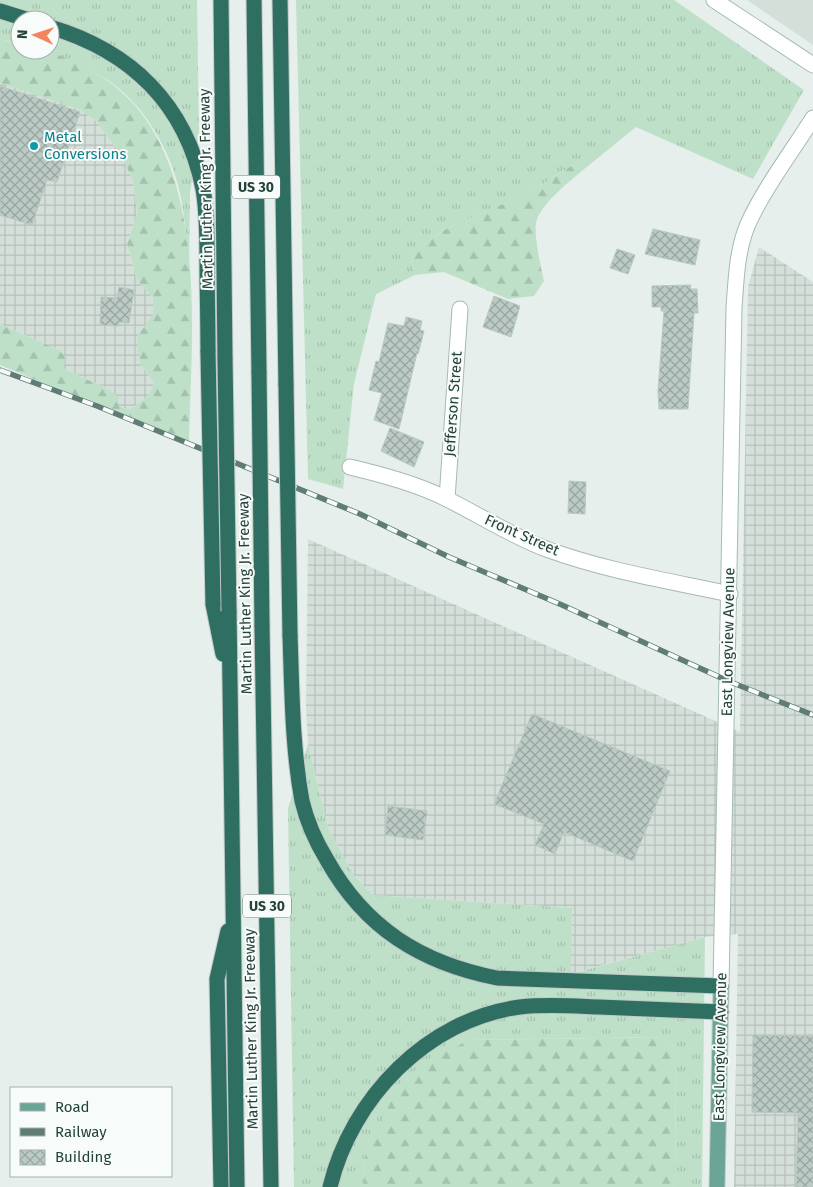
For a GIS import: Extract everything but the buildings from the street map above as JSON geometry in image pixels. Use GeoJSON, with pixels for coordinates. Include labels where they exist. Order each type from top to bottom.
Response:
{"type":"FeatureCollection","features":[{"type":"Feature","properties":{"kind":"highway","name":"Martin Luther King Jr. Freeway"},"geometry":{"type":"LineString","coordinates":[[221,0],[237,1187]]}},
{"type":"Feature","properties":{"kind":"highway","name":"Martin Luther King Jr. Freeway"},"geometry":{"type":"LineString","coordinates":[[254,0],[271,1187]]}},
{"type":"Feature","properties":{"kind":"highway"},"geometry":{"type":"LineString","coordinates":[[280,0],[290,635],[294,738],[303,802],[310,826],[339,882],[359,907],[396,939],[442,964],[470,973],[497,978],[721,986]]}},
{"type":"Feature","properties":{"kind":"highway"},"geometry":{"type":"LineString","coordinates":[[60,30],[78,36],[135,70],[157,90],[181,126],[198,167],[207,219],[213,604],[230,687]]}},
{"type":"Feature","properties":{"kind":"highway"},"geometry":{"type":"LineString","coordinates":[[221,1187],[217,979],[233,905]]}},
{"type":"Feature","properties":{"kind":"highway"},"geometry":{"type":"LineString","coordinates":[[330,1187],[344,1143],[362,1112],[383,1082],[413,1054],[461,1025],[519,1007],[550,1006],[721,1012]]}},
{"type":"Feature","properties":{"kind":"main road"},"geometry":{"type":"LineString","coordinates":[[714,0],[813,65]]}},
{"type":"Feature","properties":{"kind":"main road","name":"East Longview Avenue"},"geometry":{"type":"LineString","coordinates":[[717,1187],[730,594],[734,308],[741,248],[748,225],[759,203],[813,118]]}},
{"type":"Feature","properties":{"kind":"main road","name":"Jefferson Street"},"geometry":{"type":"LineString","coordinates":[[447,499],[460,308]]}},
{"type":"Feature","properties":{"kind":"main road","name":"Front Street"},"geometry":{"type":"LineString","coordinates":[[350,467],[416,486],[447,499],[521,538],[549,550],[620,569],[730,594]]}},
{"type":"Feature","properties":{"kind":"shaded area"},"geometry":{"type":"Polygon","coordinates":[[[747,0],[813,0],[813,45],[747,0]]]}},
{"type":"Feature","properties":{"kind":"shaded area"},"geometry":{"type":"Polygon","coordinates":[[[0,83],[81,110],[96,121],[122,157],[133,181],[137,213],[127,244],[137,280],[153,298],[153,314],[141,365],[154,383],[148,396],[129,410],[118,406],[108,389],[64,369],[59,350],[0,324],[0,83]]]}},
{"type":"Feature","properties":{"kind":"shaded area"},"geometry":{"type":"Polygon","coordinates":[[[759,247],[813,282],[813,1187],[734,1187],[738,934],[705,937],[570,974],[572,908],[373,895],[353,874],[328,828],[308,744],[306,708],[308,539],[740,732],[748,287],[759,247]]]}},
{"type":"Feature","properties":{"kind":"green space"},"geometry":{"type":"Polygon","coordinates":[[[0,0],[197,0],[199,135],[190,193],[189,265],[183,207],[179,189],[161,142],[142,113],[119,89],[106,79],[60,57],[60,10],[10,10],[10,42],[4,40],[0,44],[0,0]]]}},
{"type":"Feature","properties":{"kind":"green space"},"geometry":{"type":"Polygon","coordinates":[[[296,0],[674,0],[804,90],[753,179],[636,127],[583,170],[573,165],[523,196],[462,222],[433,237],[411,260],[415,275],[376,294],[354,384],[343,489],[308,479],[296,0]]]}},
{"type":"Feature","properties":{"kind":"green space"},"geometry":{"type":"Polygon","coordinates":[[[3,40],[10,42],[10,60],[60,60],[60,56],[92,71],[131,101],[159,141],[177,188],[187,239],[191,292],[192,346],[189,444],[0,365],[0,324],[59,350],[65,356],[64,369],[108,389],[119,397],[118,406],[129,410],[148,396],[154,383],[141,365],[138,351],[137,337],[153,314],[153,298],[137,280],[127,244],[137,213],[133,181],[122,157],[96,121],[81,110],[0,83],[0,44],[3,40]]]}},
{"type":"Feature","properties":{"kind":"green space"},"geometry":{"type":"Polygon","coordinates":[[[573,165],[583,170],[549,201],[543,208],[536,223],[537,244],[544,281],[534,296],[508,299],[444,272],[415,275],[411,260],[433,237],[529,192],[573,165]]]}},
{"type":"Feature","properties":{"kind":"green space"},"geometry":{"type":"Polygon","coordinates":[[[308,744],[328,828],[353,874],[373,895],[572,908],[571,974],[705,937],[702,1187],[673,1187],[676,1174],[675,1059],[660,1037],[469,1040],[365,1157],[363,1187],[294,1187],[288,808],[308,744]]]}},
{"type":"Feature","properties":{"kind":"green space"},"geometry":{"type":"Polygon","coordinates":[[[661,1037],[675,1059],[676,1174],[673,1187],[363,1187],[365,1157],[391,1101],[429,1061],[469,1040],[661,1037]]]}},
{"type":"Feature","properties":{"kind":"railway"},"geometry":{"type":"LineString","coordinates":[[0,370],[97,406],[360,514],[449,557],[562,605],[728,681],[813,715]]}},
{"type":"Feature","properties":{"kind":"place","name":"Metal Conversions"},"geometry":{"type":"Point","coordinates":[34,146]}}]}
